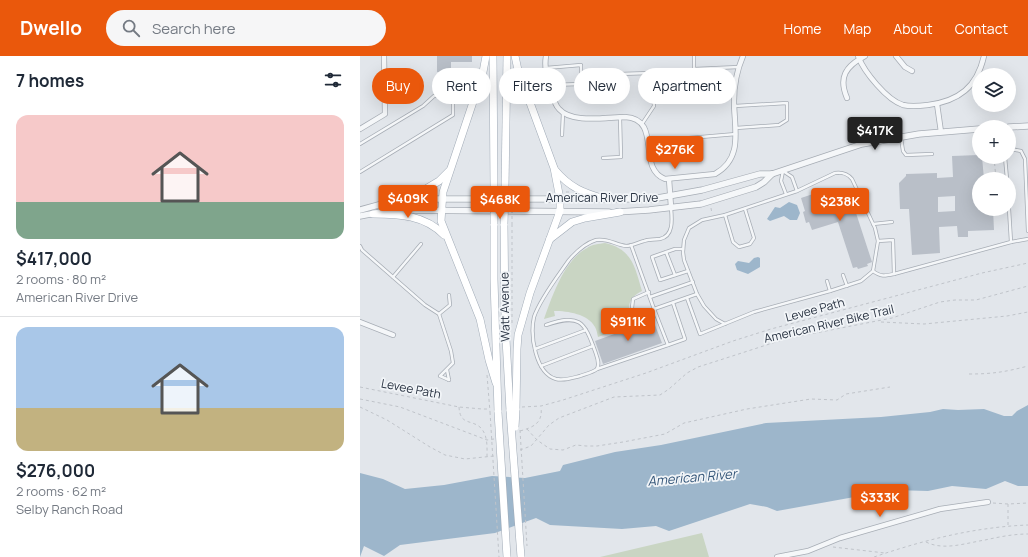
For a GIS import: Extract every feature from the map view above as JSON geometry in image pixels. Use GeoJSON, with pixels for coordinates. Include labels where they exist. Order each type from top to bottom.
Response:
{"type":"FeatureCollection","features":[{"type":"Feature","properties":{"kind":"main road"},"geometry":{"type":"LineString","coordinates":[[486,56],[483,72],[443,192],[441,221],[446,237],[480,319],[489,360],[496,383]]}},
{"type":"Feature","properties":{"kind":"main road","name":"Watt Avenue"},"geometry":{"type":"LineString","coordinates":[[493,56],[496,383],[494,412],[507,557]]}},
{"type":"Feature","properties":{"kind":"main road","name":"Watt Avenue"},"geometry":{"type":"LineString","coordinates":[[507,56],[508,224],[505,321],[515,409],[521,557]]}},
{"type":"Feature","properties":{"kind":"main road"},"geometry":{"type":"LineString","coordinates":[[515,56],[518,70],[554,168],[560,199],[560,211],[530,293],[518,335],[515,409]]}},
{"type":"Feature","properties":{"kind":"main road"},"geometry":{"type":"LineString","coordinates":[[554,168],[567,182],[576,188],[587,194],[606,199]]}},
{"type":"Feature","properties":{"kind":"main road"},"geometry":{"type":"LineString","coordinates":[[408,199],[439,181],[450,170]]}},
{"type":"Feature","properties":{"kind":"main road"},"geometry":{"type":"LineString","coordinates":[[550,239],[572,222],[585,218],[620,212]]}},
{"type":"Feature","properties":{"kind":"main road"},"geometry":{"type":"LineString","coordinates":[[373,214],[392,214],[418,218],[428,222],[446,237]]}},
{"type":"Feature","properties":{"kind":"street"},"geometry":{"type":"LineString","coordinates":[[360,129],[385,114],[384,56]]}},
{"type":"Feature","properties":{"kind":"street"},"geometry":{"type":"LineString","coordinates":[[545,68],[546,56]]}},
{"type":"Feature","properties":{"kind":"street"},"geometry":{"type":"LineString","coordinates":[[555,104],[563,113],[571,117],[631,118],[641,124],[645,128],[651,167],[661,178],[669,179],[712,175],[717,173],[726,165],[732,154],[737,134],[734,106],[736,85],[739,67],[743,56]]}},
{"type":"Feature","properties":{"kind":"street"},"geometry":{"type":"LineString","coordinates":[[847,98],[844,90],[843,79],[846,70],[859,57],[865,56]]}},
{"type":"Feature","properties":{"kind":"street"},"geometry":{"type":"LineString","coordinates":[[896,56],[905,67],[912,71]]}},
{"type":"Feature","properties":{"kind":"street"},"geometry":{"type":"LineString","coordinates":[[980,68],[984,56]]}},
{"type":"Feature","properties":{"kind":"street"},"geometry":{"type":"LineString","coordinates":[[859,57],[879,87],[895,101],[904,105],[917,106],[937,104],[966,90],[972,83]]}},
{"type":"Feature","properties":{"kind":"street"},"geometry":{"type":"LineString","coordinates":[[937,104],[941,132]]}},
{"type":"Feature","properties":{"kind":"street"},"geometry":{"type":"LineString","coordinates":[[1016,127],[1028,126]]}},
{"type":"Feature","properties":{"kind":"street","name":"American River Drive"},"geometry":{"type":"LineString","coordinates":[[360,210],[389,202],[408,199],[652,199],[671,197],[760,174],[772,174],[783,171],[862,144],[901,137],[972,130]]}},
{"type":"Feature","properties":{"kind":"street","name":"American River Drive"},"geometry":{"type":"LineString","coordinates":[[360,216],[391,210],[620,212],[701,204],[756,187],[772,174]]}},
{"type":"Feature","properties":{"kind":"street"},"geometry":{"type":"LineString","coordinates":[[669,179],[671,207]]}},
{"type":"Feature","properties":{"kind":"street"},"geometry":{"type":"LineString","coordinates":[[360,322],[393,335]]}},
{"type":"Feature","properties":{"kind":"street"},"geometry":{"type":"LineString","coordinates":[[777,557],[808,551],[840,538],[940,509],[988,502]]}},
{"type":"Feature","properties":{"kind":"lane"},"geometry":{"type":"LineString","coordinates":[[694,56],[694,69],[739,67]]}},
{"type":"Feature","properties":{"kind":"lane"},"geometry":{"type":"LineString","coordinates":[[545,68],[581,65],[581,84],[566,84]]}},
{"type":"Feature","properties":{"kind":"lane"},"geometry":{"type":"LineString","coordinates":[[630,74],[652,73],[654,106],[641,124]]}},
{"type":"Feature","properties":{"kind":"lane"},"geometry":{"type":"LineString","coordinates":[[360,144],[423,106],[434,96],[446,93],[453,101],[453,115],[360,172]]}},
{"type":"Feature","properties":{"kind":"lane"},"geometry":{"type":"LineString","coordinates":[[734,106],[787,103],[787,120],[779,125],[736,128]]}},
{"type":"Feature","properties":{"kind":"lane"},"geometry":{"type":"LineString","coordinates":[[562,135],[563,113]]}},
{"type":"Feature","properties":{"kind":"lane"},"geometry":{"type":"LineString","coordinates":[[603,158],[621,157],[620,117]]}},
{"type":"Feature","properties":{"kind":"lane"},"geometry":{"type":"LineString","coordinates":[[688,138],[737,134]]}},
{"type":"Feature","properties":{"kind":"lane"},"geometry":{"type":"LineString","coordinates":[[901,137],[903,151],[906,155],[932,154]]}},
{"type":"Feature","properties":{"kind":"lane"},"geometry":{"type":"LineString","coordinates":[[1016,151],[1021,152],[1026,156],[1028,231]]}},
{"type":"Feature","properties":{"kind":"lane"},"geometry":{"type":"LineString","coordinates":[[786,194],[782,181],[783,171],[792,177],[797,191]]}},
{"type":"Feature","properties":{"kind":"lane"},"geometry":{"type":"LineString","coordinates":[[687,298],[700,334],[725,324],[754,312],[861,281],[873,271],[878,241],[873,224],[852,179],[846,174],[839,172],[835,173],[797,191],[745,209],[702,220],[686,233],[683,249],[684,260],[697,294],[704,306],[716,319],[725,324]]}},
{"type":"Feature","properties":{"kind":"lane"},"geometry":{"type":"LineString","coordinates":[[671,207],[671,230],[665,237],[626,246],[611,241],[595,241],[587,244],[569,260],[537,311],[533,324],[532,334],[541,366],[546,373],[552,377],[562,380],[595,371],[597,369],[686,340],[673,303]]}},
{"type":"Feature","properties":{"kind":"lane"},"geometry":{"type":"LineString","coordinates":[[725,215],[733,242],[739,247],[750,244],[754,238],[745,209]]}},
{"type":"Feature","properties":{"kind":"lane"},"geometry":{"type":"LineString","coordinates":[[1009,216],[1011,242]]}},
{"type":"Feature","properties":{"kind":"lane"},"geometry":{"type":"LineString","coordinates":[[873,224],[892,222]]}},
{"type":"Feature","properties":{"kind":"lane"},"geometry":{"type":"LineString","coordinates":[[873,271],[878,275],[885,276],[1011,242],[1028,239]]}},
{"type":"Feature","properties":{"kind":"lane"},"geometry":{"type":"LineString","coordinates":[[878,241],[893,240],[894,274]]}},
{"type":"Feature","properties":{"kind":"lane"},"geometry":{"type":"LineString","coordinates":[[393,277],[421,244]]}},
{"type":"Feature","properties":{"kind":"lane"},"geometry":{"type":"LineString","coordinates":[[631,245],[668,345]]}},
{"type":"Feature","properties":{"kind":"lane"},"geometry":{"type":"LineString","coordinates":[[360,246],[362,250],[424,305],[439,314],[451,351],[453,363],[447,370]]}},
{"type":"Feature","properties":{"kind":"lane"},"geometry":{"type":"LineString","coordinates":[[683,249],[675,249],[652,257],[660,280],[688,271]]}},
{"type":"Feature","properties":{"kind":"lane"},"geometry":{"type":"LineString","coordinates":[[666,252],[675,275]]}},
{"type":"Feature","properties":{"kind":"lane"},"geometry":{"type":"LineString","coordinates":[[843,275],[847,286]]}},
{"type":"Feature","properties":{"kind":"lane"},"geometry":{"type":"LineString","coordinates":[[826,281],[830,291]]}},
{"type":"Feature","properties":{"kind":"lane"},"geometry":{"type":"LineString","coordinates":[[650,297],[693,282]]}},
{"type":"Feature","properties":{"kind":"lane"},"geometry":{"type":"LineString","coordinates":[[649,292],[633,300],[632,308],[635,314],[642,315],[654,309],[697,294]]}},
{"type":"Feature","properties":{"kind":"lane"},"geometry":{"type":"LineString","coordinates":[[439,314],[450,305],[449,295]]}},
{"type":"Feature","properties":{"kind":"lane"},"geometry":{"type":"LineString","coordinates":[[546,325],[563,320],[569,320],[581,324],[586,330],[593,346],[598,362],[597,369]]}},
{"type":"Feature","properties":{"kind":"lane"},"geometry":{"type":"LineString","coordinates":[[535,349],[586,330]]}},
{"type":"Feature","properties":{"kind":"lane"},"geometry":{"type":"LineString","coordinates":[[541,366],[593,346]]}},
{"type":"Feature","properties":{"kind":"path"},"geometry":{"type":"LineString","coordinates":[[508,187],[512,329]]}},
{"type":"Feature","properties":{"kind":"path"},"geometry":{"type":"LineString","coordinates":[[566,192],[572,192]]}},
{"type":"Feature","properties":{"kind":"path"},"geometry":{"type":"LineString","coordinates":[[711,207],[712,214]]}},
{"type":"Feature","properties":{"kind":"path","name":"Levee Path"},"geometry":{"type":"LineString","coordinates":[[515,409],[541,406],[638,376],[771,329],[982,273],[1028,263]]}},
{"type":"Feature","properties":{"kind":"path","name":"American River Bike Trail"},"geometry":{"type":"LineString","coordinates":[[516,450],[531,446],[548,425],[559,418],[614,397],[660,395],[687,373],[698,367],[785,340],[879,322],[947,300],[982,299],[998,293],[1028,286]]}},
{"type":"Feature","properties":{"kind":"path"},"geometry":{"type":"LineString","coordinates":[[879,322],[924,324],[1028,312]]}},
{"type":"Feature","properties":{"kind":"path"},"geometry":{"type":"LineString","coordinates":[[969,374],[992,374],[1028,366]]}},
{"type":"Feature","properties":{"kind":"path"},"geometry":{"type":"LineString","coordinates":[[486,371],[490,406],[494,412],[499,557]]}},
{"type":"Feature","properties":{"kind":"path","name":"Levee Path"},"geometry":{"type":"LineString","coordinates":[[360,387],[459,407],[486,409],[490,406]]}},
{"type":"Feature","properties":{"kind":"path"},"geometry":{"type":"LineString","coordinates":[[527,429],[537,440],[550,449],[563,450],[576,445],[586,446],[623,442],[665,434],[684,423],[740,410],[811,399],[837,400],[846,394],[890,387]]}},
{"type":"Feature","properties":{"kind":"path"},"geometry":{"type":"LineString","coordinates":[[360,398],[400,407],[486,440]]}},
{"type":"Feature","properties":{"kind":"path"},"geometry":{"type":"LineString","coordinates":[[360,407],[387,420],[445,455],[465,459],[499,455]]}},
{"type":"Feature","properties":{"kind":"path"},"geometry":{"type":"LineString","coordinates":[[459,407],[460,415],[463,419],[481,428],[486,440],[487,457]]}},
{"type":"Feature","properties":{"kind":"path"},"geometry":{"type":"LineString","coordinates":[[520,427],[527,550]]}},
{"type":"Feature","properties":{"kind":"path"},"geometry":{"type":"LineString","coordinates":[[988,502],[1008,504],[1028,503]]}},
{"type":"Feature","properties":{"kind":"path"},"geometry":{"type":"LineString","coordinates":[[1008,504],[1008,526]]}},
{"type":"Feature","properties":{"kind":"path"},"geometry":{"type":"LineString","coordinates":[[874,557],[965,531],[1028,525]]}},
{"type":"Feature","properties":{"kind":"path"},"geometry":{"type":"LineString","coordinates":[[926,542],[933,545],[951,546],[1028,534]]}},
{"type":"Feature","properties":{"kind":"path"},"geometry":{"type":"LineString","coordinates":[[824,544],[832,547],[886,553]]}},
{"type":"Feature","properties":{"kind":"green space"},"geometry":{"type":"Polygon","coordinates":[[[605,243],[614,246],[627,254],[637,274],[642,291],[635,295],[631,300],[629,306],[630,314],[620,319],[623,328],[598,337],[596,328],[592,323],[583,316],[577,314],[554,311],[555,316],[544,319],[560,280],[572,261],[589,247],[596,244],[605,243]]]}},
{"type":"Feature","properties":{"kind":"green space"},"geometry":{"type":"Polygon","coordinates":[[[702,533],[709,557],[600,557],[702,533]]]}},
{"type":"Feature","properties":{"kind":"water"},"geometry":{"type":"Polygon","coordinates":[[[789,202],[797,205],[800,213],[797,220],[790,220],[784,216],[770,221],[767,219],[775,207],[780,208],[789,202]]]}},
{"type":"Feature","properties":{"kind":"water"},"geometry":{"type":"Polygon","coordinates":[[[754,258],[760,258],[760,267],[748,274],[737,270],[735,264],[738,261],[749,263],[754,258]]]}},
{"type":"Feature","properties":{"kind":"water","name":"American River"},"geometry":{"type":"Polygon","coordinates":[[[1028,405],[1028,486],[1018,486],[1005,481],[986,489],[952,486],[928,491],[893,490],[777,511],[767,507],[750,504],[669,531],[656,526],[622,529],[550,525],[536,518],[495,533],[400,545],[384,556],[364,546],[360,557],[360,473],[383,479],[405,489],[444,485],[492,476],[525,478],[560,471],[563,465],[615,452],[661,445],[766,423],[881,417],[930,412],[943,409],[984,409],[1004,416],[1012,416],[1017,411],[1028,405]]]}},
{"type":"Feature","properties":{"kind":"building"},"geometry":{"type":"Polygon","coordinates":[[[437,56],[472,56],[472,62],[451,62],[451,68],[437,68],[437,56]]]}},
{"type":"Feature","properties":{"kind":"building"},"geometry":{"type":"Polygon","coordinates":[[[972,155],[972,164],[983,164],[983,172],[972,172],[972,216],[993,216],[994,230],[968,231],[968,237],[958,237],[957,226],[939,227],[940,253],[912,255],[909,209],[900,209],[899,183],[906,176],[906,174],[937,173],[937,178],[953,177],[952,156],[972,155]],[[955,196],[938,197],[938,212],[955,211],[955,196]]]}},
{"type":"Feature","properties":{"kind":"building"},"geometry":{"type":"Polygon","coordinates":[[[851,189],[853,193],[856,192],[859,202],[857,203],[860,212],[856,213],[872,262],[867,264],[868,266],[858,269],[857,267],[853,268],[838,222],[812,230],[809,222],[806,223],[803,212],[805,211],[801,198],[819,192],[821,199],[851,189]]]}},
{"type":"Feature","properties":{"kind":"building"},"geometry":{"type":"Polygon","coordinates":[[[653,320],[662,343],[603,364],[595,341],[653,320]]]}}]}
